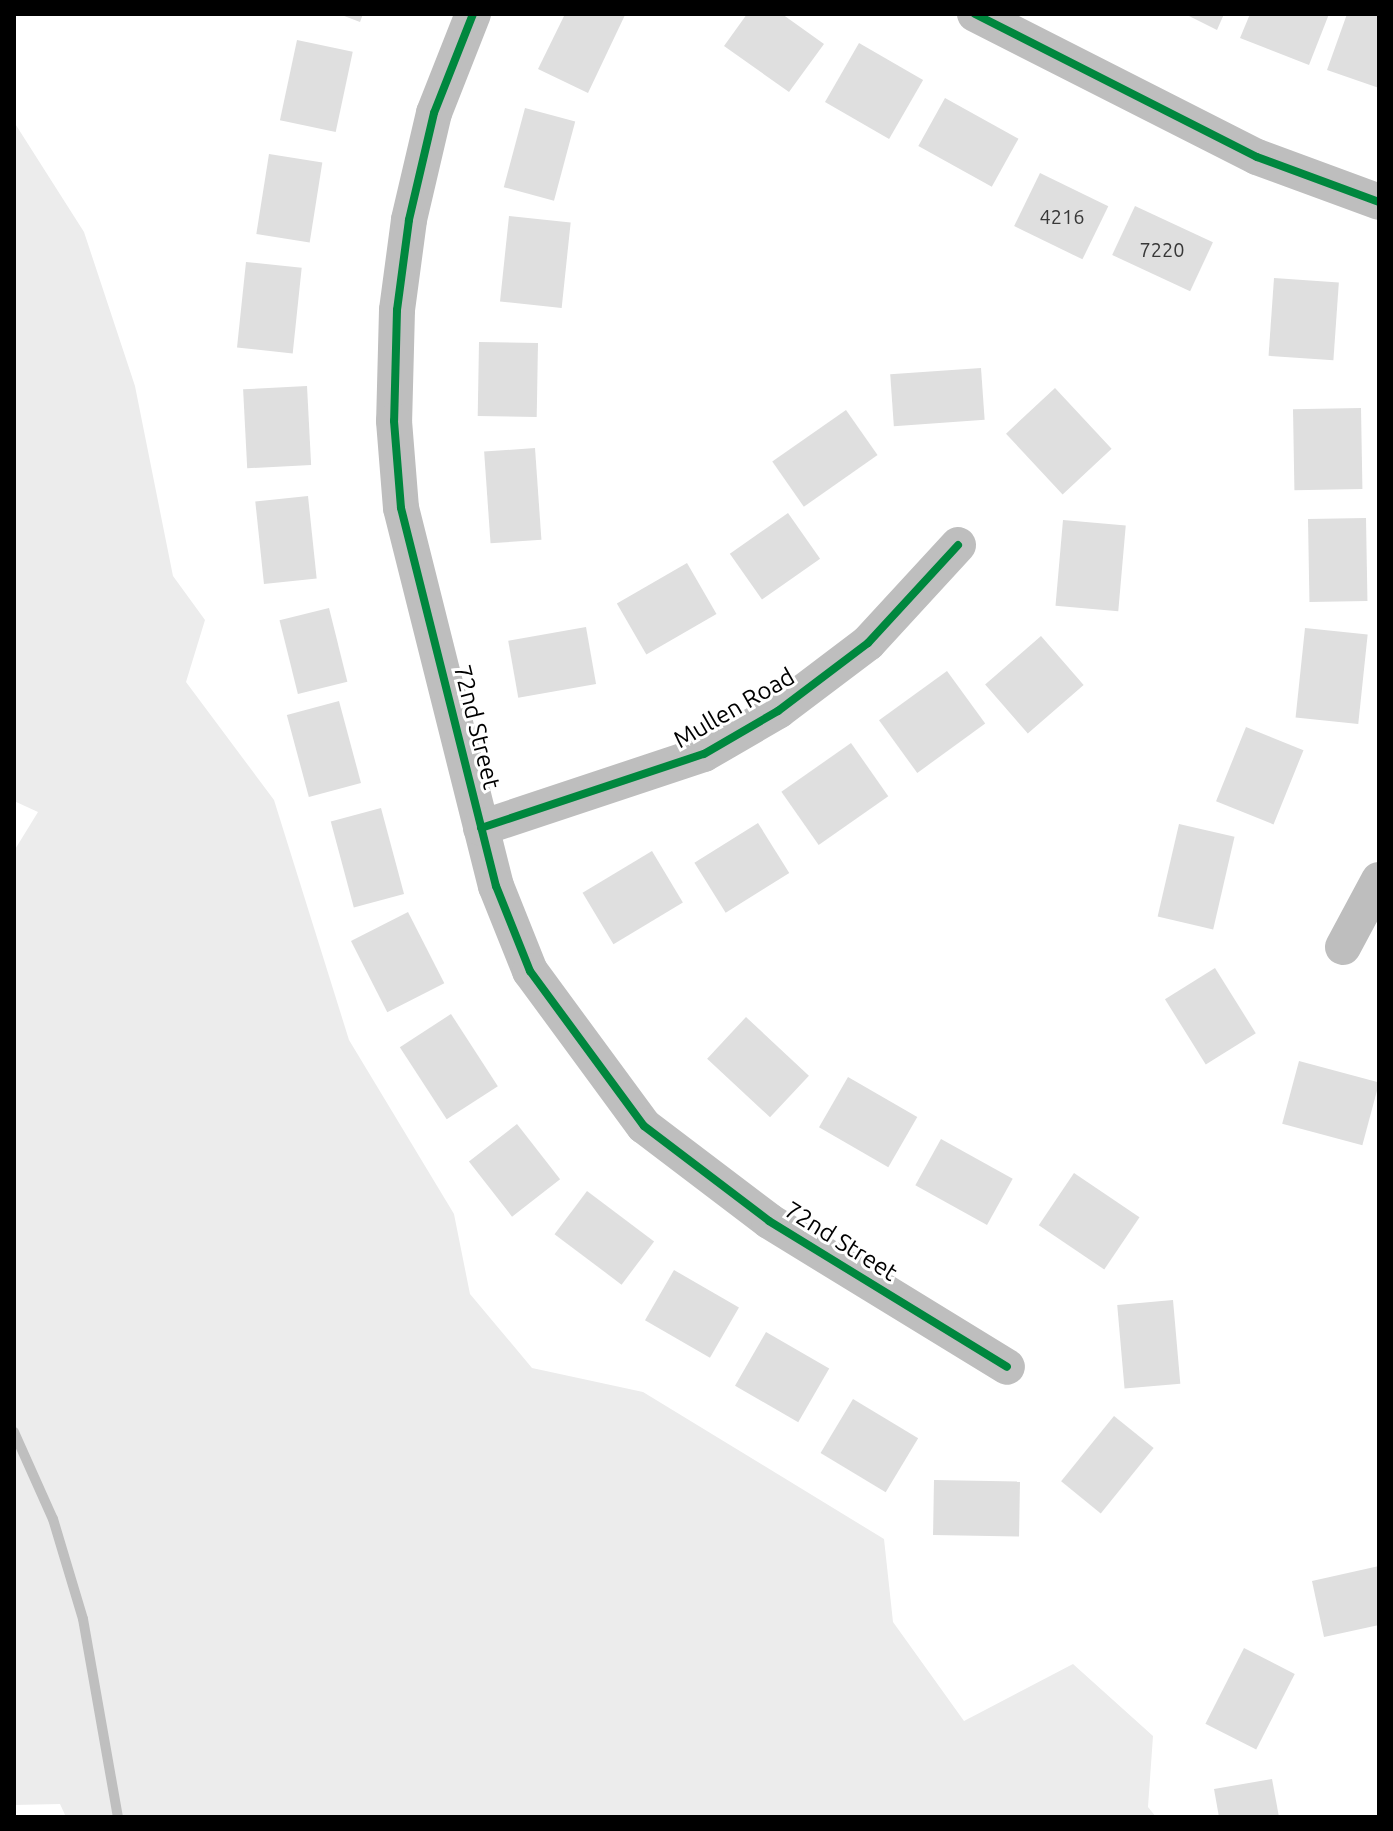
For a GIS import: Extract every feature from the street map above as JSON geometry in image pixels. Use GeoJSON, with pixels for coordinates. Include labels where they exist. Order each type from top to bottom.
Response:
{"type":"FeatureCollection","features":[{"type":"Feature","properties":{"kind":"street","name":"72nd Street"},"geometry":{"type":"LineString","coordinates":[[473,14],[434,113],[409,220],[397,310],[394,421],[401,508],[481,828],[530,971],[644,1126],[769,1221],[1007,1367]]}},
{"type":"Feature","properties":{"kind":"street"},"geometry":{"type":"LineString","coordinates":[[975,14],[1257,157],[1379,202]]}},
{"type":"Feature","properties":{"kind":"street","name":"Mullen Road"},"geometry":{"type":"LineString","coordinates":[[481,828],[704,754],[778,711],[868,643],[958,545]]}},
{"type":"Feature","properties":{"kind":"street"},"geometry":{"type":"LineString","coordinates":[[1343,947],[1379,880]]}},
{"type":"Feature","properties":{"kind":"shaded area"},"geometry":{"type":"Polygon","coordinates":[[[14,122],[84,232],[135,386],[173,576],[205,620],[186,682],[274,800],[349,1040],[454,1214],[470,1294],[532,1368],[643,1392],[884,1539],[893,1622],[964,1721],[1073,1664],[1153,1736],[1148,1807],[1156,1817],[66,1817],[60,1804],[14,1805],[14,851],[38,812],[14,801],[14,122]]]}},
{"type":"Feature","properties":{"kind":"building"},"geometry":{"type":"Polygon","coordinates":[[[339,14],[363,14],[360,22],[339,14]]]}},
{"type":"Feature","properties":{"kind":"building"},"geometry":{"type":"Polygon","coordinates":[[[565,14],[625,15],[588,93],[538,69],[565,14]]]}},
{"type":"Feature","properties":{"kind":"building"},"geometry":{"type":"Polygon","coordinates":[[[747,14],[782,14],[824,44],[789,92],[724,46],[747,14]]]}},
{"type":"Feature","properties":{"kind":"building"},"geometry":{"type":"Polygon","coordinates":[[[1185,14],[1224,14],[1217,30],[1185,14]]]}},
{"type":"Feature","properties":{"kind":"building"},"geometry":{"type":"Polygon","coordinates":[[[1250,14],[1329,14],[1309,65],[1240,38],[1250,14]]]}},
{"type":"Feature","properties":{"kind":"building"},"geometry":{"type":"Polygon","coordinates":[[[1347,14],[1379,14],[1379,88],[1327,70],[1347,14]]]}},
{"type":"Feature","properties":{"kind":"building"},"geometry":{"type":"Polygon","coordinates":[[[297,40],[353,52],[336,132],[280,120],[297,40]]]}},
{"type":"Feature","properties":{"kind":"building"},"geometry":{"type":"Polygon","coordinates":[[[859,43],[923,80],[889,139],[825,102],[859,43]]]}},
{"type":"Feature","properties":{"kind":"building"},"geometry":{"type":"Polygon","coordinates":[[[945,98],[1018,139],[992,187],[918,146],[945,98]]]}},
{"type":"Feature","properties":{"kind":"building"},"geometry":{"type":"Polygon","coordinates":[[[525,108],[575,121],[554,201],[504,187],[525,108]]]}},
{"type":"Feature","properties":{"kind":"building"},"geometry":{"type":"Polygon","coordinates":[[[269,154],[322,162],[310,242],[256,234],[269,154]]]}},
{"type":"Feature","properties":{"kind":"building"},"geometry":{"type":"Polygon","coordinates":[[[1040,173],[1108,206],[1082,259],[1014,226],[1040,173]]]}},
{"type":"Feature","properties":{"kind":"building"},"geometry":{"type":"Polygon","coordinates":[[[1135,206],[1213,242],[1190,291],[1112,255],[1135,206]]]}},
{"type":"Feature","properties":{"kind":"building"},"geometry":{"type":"Polygon","coordinates":[[[509,216],[571,222],[562,308],[500,302],[509,216]]]}},
{"type":"Feature","properties":{"kind":"building"},"geometry":{"type":"Polygon","coordinates":[[[246,262],[302,268],[293,353],[237,348],[246,262]]]}},
{"type":"Feature","properties":{"kind":"building"},"geometry":{"type":"Polygon","coordinates":[[[1274,278],[1339,283],[1333,360],[1269,356],[1274,278]]]}},
{"type":"Feature","properties":{"kind":"building"},"geometry":{"type":"Polygon","coordinates":[[[479,342],[538,343],[537,417],[478,416],[479,342]]]}},
{"type":"Feature","properties":{"kind":"building"},"geometry":{"type":"Polygon","coordinates":[[[981,368],[985,420],[894,426],[890,374],[981,368]]]}},
{"type":"Feature","properties":{"kind":"building"},"geometry":{"type":"Polygon","coordinates":[[[307,386],[311,465],[247,468],[243,389],[307,386]]]}},
{"type":"Feature","properties":{"kind":"building"},"geometry":{"type":"Polygon","coordinates":[[[1055,388],[1112,449],[1063,494],[1006,434],[1055,388]]]}},
{"type":"Feature","properties":{"kind":"building"},"geometry":{"type":"Polygon","coordinates":[[[1361,408],[1362,489],[1294,490],[1293,409],[1361,408]]]}},
{"type":"Feature","properties":{"kind":"building"},"geometry":{"type":"Polygon","coordinates":[[[846,410],[878,455],[804,507],[772,462],[846,410]]]}},
{"type":"Feature","properties":{"kind":"building"},"geometry":{"type":"Polygon","coordinates":[[[535,448],[541,540],[491,543],[484,452],[535,448]]]}},
{"type":"Feature","properties":{"kind":"building"},"geometry":{"type":"Polygon","coordinates":[[[308,496],[317,579],[264,584],[255,502],[308,496]]]}},
{"type":"Feature","properties":{"kind":"building"},"geometry":{"type":"Polygon","coordinates":[[[788,513],[820,559],[762,600],[730,554],[788,513]]]}},
{"type":"Feature","properties":{"kind":"building"},"geometry":{"type":"Polygon","coordinates":[[[1366,518],[1367,601],[1309,602],[1308,519],[1366,518]]]}},
{"type":"Feature","properties":{"kind":"building"},"geometry":{"type":"Polygon","coordinates":[[[1063,520],[1126,525],[1118,611],[1056,606],[1063,520]]]}},
{"type":"Feature","properties":{"kind":"building"},"geometry":{"type":"Polygon","coordinates":[[[687,563],[716,614],[646,655],[617,604],[687,563]]]}},
{"type":"Feature","properties":{"kind":"building"},"geometry":{"type":"Polygon","coordinates":[[[329,608],[347,682],[298,694],[280,620],[329,608]]]}},
{"type":"Feature","properties":{"kind":"building"},"geometry":{"type":"Polygon","coordinates":[[[586,627],[596,684],[518,698],[508,641],[586,627]]]}},
{"type":"Feature","properties":{"kind":"building"},"geometry":{"type":"Polygon","coordinates":[[[1305,628],[1368,635],[1358,724],[1296,718],[1305,628]]]}},
{"type":"Feature","properties":{"kind":"building"},"geometry":{"type":"Polygon","coordinates":[[[1041,636],[1084,685],[1028,734],[985,685],[1041,636]]]}},
{"type":"Feature","properties":{"kind":"building"},"geometry":{"type":"Polygon","coordinates":[[[947,671],[985,724],[917,773],[879,720],[947,671]]]}},
{"type":"Feature","properties":{"kind":"building"},"geometry":{"type":"Polygon","coordinates":[[[339,701],[361,783],[309,797],[287,715],[339,701]]]}},
{"type":"Feature","properties":{"kind":"building"},"geometry":{"type":"Polygon","coordinates":[[[1246,727],[1303,750],[1274,824],[1216,801],[1246,727]]]}},
{"type":"Feature","properties":{"kind":"building"},"geometry":{"type":"Polygon","coordinates":[[[851,743],[888,796],[819,845],[781,792],[851,743]]]}},
{"type":"Feature","properties":{"kind":"building"},"geometry":{"type":"Polygon","coordinates":[[[381,808],[404,894],[354,907],[331,821],[381,808]]]}},
{"type":"Feature","properties":{"kind":"building"},"geometry":{"type":"Polygon","coordinates":[[[758,823],[789,873],[726,913],[694,863],[758,823]]]}},
{"type":"Feature","properties":{"kind":"building"},"geometry":{"type":"Polygon","coordinates":[[[1179,824],[1235,837],[1213,929],[1158,917],[1179,824]]]}},
{"type":"Feature","properties":{"kind":"building"},"geometry":{"type":"Polygon","coordinates":[[[652,851],[683,902],[613,944],[583,893],[652,851]]]}},
{"type":"Feature","properties":{"kind":"building"},"geometry":{"type":"Polygon","coordinates":[[[408,912],[444,983],[387,1012],[351,941],[408,912]]]}},
{"type":"Feature","properties":{"kind":"building"},"geometry":{"type":"Polygon","coordinates":[[[1215,968],[1256,1033],[1206,1065],[1165,999],[1215,968]]]}},
{"type":"Feature","properties":{"kind":"building"},"geometry":{"type":"Polygon","coordinates":[[[451,1014],[498,1086],[447,1119],[400,1047],[451,1014]]]}},
{"type":"Feature","properties":{"kind":"building"},"geometry":{"type":"Polygon","coordinates":[[[746,1017],[809,1076],[770,1117],[707,1059],[746,1017]]]}},
{"type":"Feature","properties":{"kind":"building"},"geometry":{"type":"Polygon","coordinates":[[[1299,1061],[1379,1082],[1362,1145],[1282,1124],[1299,1061]]]}},
{"type":"Feature","properties":{"kind":"building"},"geometry":{"type":"Polygon","coordinates":[[[848,1077],[917,1117],[888,1167],[819,1127],[848,1077]]]}},
{"type":"Feature","properties":{"kind":"building"},"geometry":{"type":"Polygon","coordinates":[[[517,1124],[560,1179],[512,1217],[469,1162],[517,1124]]]}},
{"type":"Feature","properties":{"kind":"building"},"geometry":{"type":"Polygon","coordinates":[[[941,1139],[1013,1179],[987,1225],[915,1185],[941,1139]]]}},
{"type":"Feature","properties":{"kind":"building"},"geometry":{"type":"Polygon","coordinates":[[[1074,1173],[1139,1217],[1104,1269],[1039,1225],[1074,1173]]]}},
{"type":"Feature","properties":{"kind":"building"},"geometry":{"type":"Polygon","coordinates":[[[587,1191],[654,1242],[622,1285],[555,1234],[587,1191]]]}},
{"type":"Feature","properties":{"kind":"building"},"geometry":{"type":"Polygon","coordinates":[[[674,1270],[739,1308],[710,1358],[645,1320],[674,1270]]]}},
{"type":"Feature","properties":{"kind":"building"},"geometry":{"type":"Polygon","coordinates":[[[1173,1300],[1180,1384],[1125,1389],[1117,1305],[1173,1300]]]}},
{"type":"Feature","properties":{"kind":"building"},"geometry":{"type":"Polygon","coordinates":[[[766,1332],[829,1368],[798,1422],[735,1386],[766,1332]]]}},
{"type":"Feature","properties":{"kind":"building"},"geometry":{"type":"Polygon","coordinates":[[[853,1399],[918,1438],[886,1492],[821,1453],[853,1399]]]}},
{"type":"Feature","properties":{"kind":"building"},"geometry":{"type":"Polygon","coordinates":[[[1114,1416],[1154,1448],[1101,1513],[1061,1481],[1114,1416]]]}},
{"type":"Feature","properties":{"kind":"building"},"geometry":{"type":"Polygon","coordinates":[[[934,1480],[1020,1482],[1019,1536],[933,1535],[934,1480]]]}},
{"type":"Feature","properties":{"kind":"building"},"geometry":{"type":"Polygon","coordinates":[[[1379,1566],[1379,1625],[1324,1637],[1312,1581],[1379,1566]]]}},
{"type":"Feature","properties":{"kind":"building"},"geometry":{"type":"Polygon","coordinates":[[[1244,1648],[1295,1674],[1256,1750],[1205,1724],[1244,1648]]]}},
{"type":"Feature","properties":{"kind":"building"},"geometry":{"type":"Polygon","coordinates":[[[1272,1779],[1279,1817],[1219,1817],[1214,1789],[1272,1779]]]}},
{"type":"Feature","properties":{"kind":"waterway"},"geometry":{"type":"LineString","coordinates":[[14,1432],[53,1519],[83,1619],[118,1817]]}},
{"type":"Feature","properties":{"kind":"cycle path"},"geometry":{"type":"LineString","coordinates":[[473,14],[434,113],[409,220],[397,310],[394,421],[401,508],[496,886],[530,971],[644,1126],[769,1221],[1007,1367]]}},
{"type":"Feature","properties":{"kind":"cycle path"},"geometry":{"type":"LineString","coordinates":[[975,14],[1257,157],[1379,202]]}},
{"type":"Feature","properties":{"kind":"cycle path"},"geometry":{"type":"LineString","coordinates":[[481,828],[704,754],[778,711],[868,643],[958,545]]}}]}
